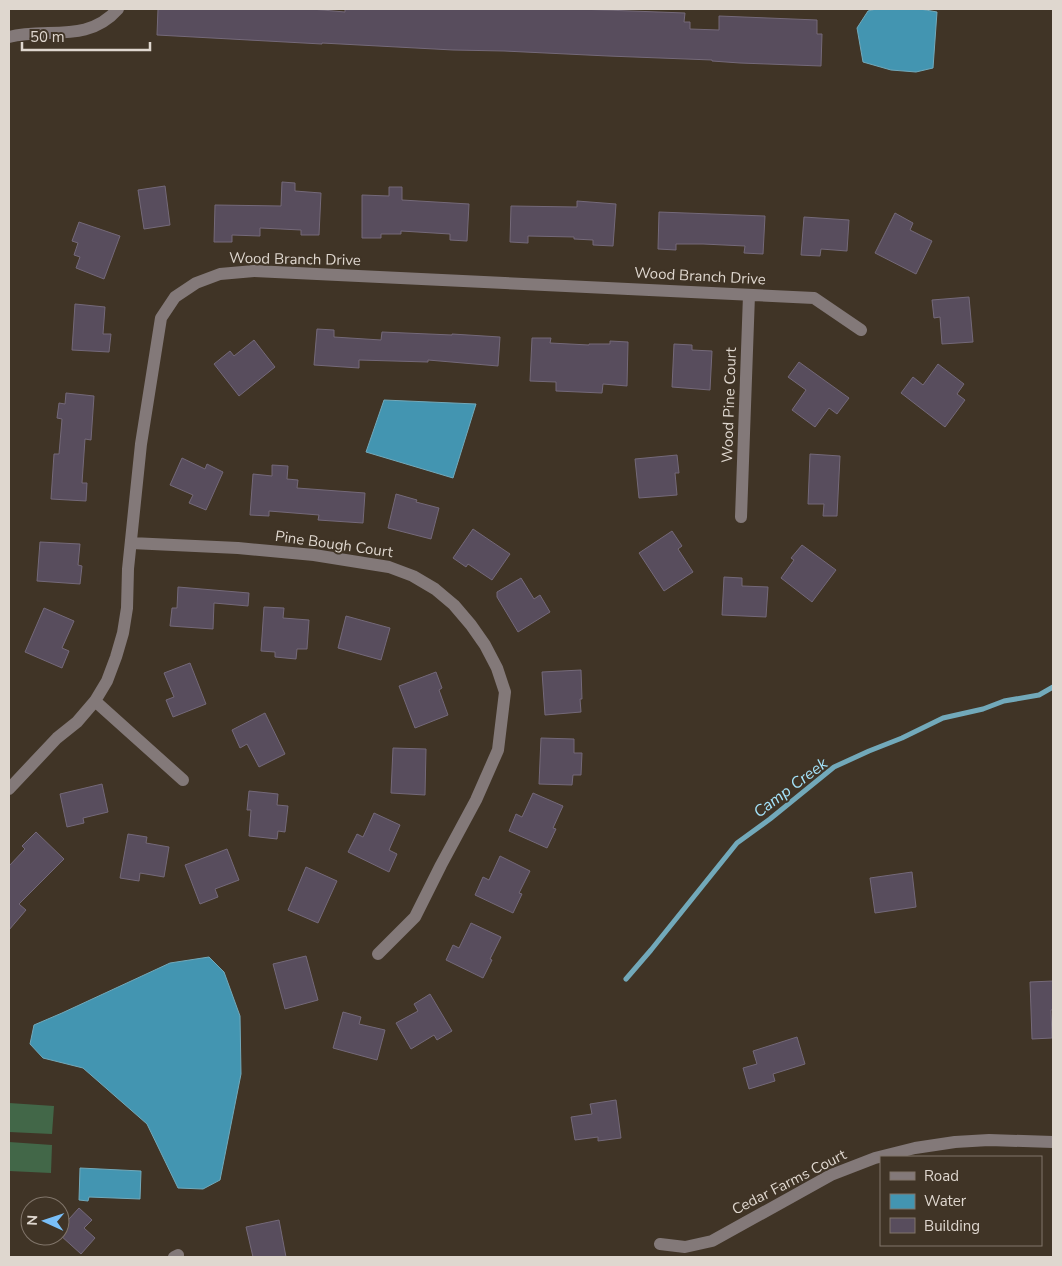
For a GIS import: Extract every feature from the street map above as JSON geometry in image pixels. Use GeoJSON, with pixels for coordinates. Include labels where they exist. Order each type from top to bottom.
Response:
{"type":"FeatureCollection","features":[{"type":"Feature","properties":{"kind":"street"},"geometry":{"type":"LineString","coordinates":[[9,37],[25,34],[63,34],[81,30],[105,20],[118,9]]}},
{"type":"Feature","properties":{"kind":"street","name":"Wood Branch Drive"},"geometry":{"type":"LineString","coordinates":[[9,789],[57,738],[77,722],[95,701],[107,681],[116,658],[127,608],[128,569],[141,444],[161,318],[175,297],[196,283],[220,274],[254,271],[814,298],[861,330]]}},
{"type":"Feature","properties":{"kind":"street","name":"Wood Pine Court"},"geometry":{"type":"LineString","coordinates":[[741,517],[749,294]]}},
{"type":"Feature","properties":{"kind":"street","name":"Pine Bough Court"},"geometry":{"type":"LineString","coordinates":[[131,543],[238,548],[314,555],[389,566],[413,576],[434,589],[466,618],[485,646],[497,668],[505,692],[498,750],[476,800],[415,917],[378,954]]}},
{"type":"Feature","properties":{"kind":"street"},"geometry":{"type":"LineString","coordinates":[[95,701],[183,780]]}},
{"type":"Feature","properties":{"kind":"street","name":"Cedar Farms Court"},"geometry":{"type":"LineString","coordinates":[[883,1156],[915,1148],[955,1142],[989,1140],[1053,1142]]}},
{"type":"Feature","properties":{"kind":"street","name":"Cedar Farms Court"},"geometry":{"type":"LineString","coordinates":[[660,1244],[685,1246],[712,1241],[831,1175],[880,1157]]}},
{"type":"Feature","properties":{"kind":"green space"},"geometry":{"type":"Polygon","coordinates":[[[9,1103],[54,1106],[52,1134],[9,1132],[9,1103]]]}},
{"type":"Feature","properties":{"kind":"green space"},"geometry":{"type":"Polygon","coordinates":[[[9,1142],[52,1145],[51,1173],[9,1171],[9,1142]]]}},
{"type":"Feature","properties":{"kind":"water"},"geometry":{"type":"Polygon","coordinates":[[[876,9],[920,9],[937,12],[933,68],[916,72],[891,70],[863,62],[857,28],[868,11],[876,9]]]}},
{"type":"Feature","properties":{"kind":"water"},"geometry":{"type":"Polygon","coordinates":[[[384,400],[476,404],[453,478],[366,452],[384,400]]]}},
{"type":"Feature","properties":{"kind":"water"},"geometry":{"type":"Polygon","coordinates":[[[209,957],[224,972],[240,1016],[241,1074],[220,1180],[203,1189],[178,1188],[147,1124],[83,1068],[43,1058],[30,1044],[34,1025],[170,963],[209,957]]]}},
{"type":"Feature","properties":{"kind":"water"},"geometry":{"type":"Polygon","coordinates":[[[80,1168],[141,1171],[140,1199],[89,1197],[88,1201],[79,1200],[80,1168]]]}},
{"type":"Feature","properties":{"kind":"building"},"geometry":{"type":"Polygon","coordinates":[[[158,9],[311,9],[345,12],[345,9],[578,9],[685,13],[684,22],[690,22],[690,29],[719,30],[719,16],[817,20],[817,34],[822,34],[821,66],[157,35],[158,9]]]}},
{"type":"Feature","properties":{"kind":"building"},"geometry":{"type":"Polygon","coordinates":[[[282,182],[295,183],[295,191],[321,193],[319,235],[301,235],[301,230],[260,228],[260,236],[232,235],[232,242],[214,242],[215,205],[281,206],[282,182]]]}},
{"type":"Feature","properties":{"kind":"building"},"geometry":{"type":"Polygon","coordinates":[[[165,186],[170,225],[144,229],[138,190],[165,186]]]}},
{"type":"Feature","properties":{"kind":"building"},"geometry":{"type":"Polygon","coordinates":[[[389,187],[402,187],[402,200],[469,204],[467,241],[450,240],[450,234],[401,231],[401,234],[381,234],[381,238],[362,238],[362,195],[389,196],[389,187]]]}},
{"type":"Feature","properties":{"kind":"building"},"geometry":{"type":"Polygon","coordinates":[[[577,201],[616,204],[613,246],[593,245],[593,240],[574,239],[574,237],[528,236],[528,243],[510,242],[511,206],[577,207],[577,201]]]}},
{"type":"Feature","properties":{"kind":"building"},"geometry":{"type":"Polygon","coordinates":[[[659,212],[765,216],[763,254],[744,253],[745,246],[703,244],[676,244],[676,250],[658,249],[659,212]]]}},
{"type":"Feature","properties":{"kind":"building"},"geometry":{"type":"Polygon","coordinates":[[[895,213],[913,223],[910,230],[932,241],[916,274],[875,253],[895,213]]]}},
{"type":"Feature","properties":{"kind":"building"},"geometry":{"type":"Polygon","coordinates":[[[804,217],[849,220],[847,251],[821,249],[820,256],[801,255],[804,217]]]}},
{"type":"Feature","properties":{"kind":"building"},"geometry":{"type":"Polygon","coordinates":[[[79,222],[120,236],[104,279],[76,268],[80,257],[74,255],[78,243],[72,241],[79,222]]]}},
{"type":"Feature","properties":{"kind":"building"},"geometry":{"type":"Polygon","coordinates":[[[969,297],[973,342],[942,344],[940,317],[934,318],[932,300],[969,297]]]}},
{"type":"Feature","properties":{"kind":"building"},"geometry":{"type":"Polygon","coordinates":[[[75,304],[105,307],[103,334],[111,334],[109,352],[72,350],[75,304]]]}},
{"type":"Feature","properties":{"kind":"building"},"geometry":{"type":"Polygon","coordinates":[[[317,329],[334,330],[334,337],[381,340],[382,332],[500,337],[498,366],[428,360],[428,362],[359,360],[359,368],[314,365],[317,329]]]}},
{"type":"Feature","properties":{"kind":"building"},"geometry":{"type":"Polygon","coordinates":[[[532,338],[551,338],[550,343],[589,345],[610,344],[610,341],[628,342],[627,386],[603,384],[602,393],[556,391],[556,382],[530,381],[532,338]]]}},
{"type":"Feature","properties":{"kind":"building"},"geometry":{"type":"Polygon","coordinates":[[[254,340],[275,367],[239,396],[214,364],[230,351],[234,356],[254,340]]]}},
{"type":"Feature","properties":{"kind":"building"},"geometry":{"type":"Polygon","coordinates":[[[674,344],[692,345],[692,350],[712,351],[710,390],[672,387],[674,344]]]}},
{"type":"Feature","properties":{"kind":"building"},"geometry":{"type":"Polygon","coordinates":[[[799,362],[849,398],[837,414],[829,408],[815,427],[792,410],[806,390],[788,377],[799,362]]]}},
{"type":"Feature","properties":{"kind":"building"},"geometry":{"type":"Polygon","coordinates":[[[938,364],[964,384],[957,394],[965,400],[945,427],[901,393],[913,377],[923,385],[938,364]]]}},
{"type":"Feature","properties":{"kind":"building"},"geometry":{"type":"Polygon","coordinates":[[[66,393],[94,396],[91,440],[85,439],[82,483],[87,483],[86,501],[51,499],[54,454],[59,454],[62,419],[57,418],[59,403],[65,404],[66,393]]]}},
{"type":"Feature","properties":{"kind":"building"},"geometry":{"type":"Polygon","coordinates":[[[810,454],[840,456],[837,516],[823,516],[824,504],[808,504],[810,454]]]}},
{"type":"Feature","properties":{"kind":"building"},"geometry":{"type":"Polygon","coordinates":[[[677,455],[679,473],[675,473],[677,495],[639,498],[635,459],[677,455]]]}},
{"type":"Feature","properties":{"kind":"building"},"geometry":{"type":"Polygon","coordinates":[[[182,458],[205,469],[207,464],[223,472],[206,510],[189,503],[193,495],[170,485],[182,458]]]}},
{"type":"Feature","properties":{"kind":"building"},"geometry":{"type":"Polygon","coordinates":[[[272,465],[288,466],[287,479],[298,480],[297,488],[365,493],[363,523],[318,520],[319,515],[269,511],[269,516],[250,515],[253,474],[272,476],[272,465]]]}},
{"type":"Feature","properties":{"kind":"building"},"geometry":{"type":"Polygon","coordinates":[[[396,494],[439,508],[431,539],[388,528],[396,494]]]}},
{"type":"Feature","properties":{"kind":"building"},"geometry":{"type":"Polygon","coordinates":[[[473,529],[510,554],[492,580],[468,564],[466,567],[453,558],[473,529]]]}},
{"type":"Feature","properties":{"kind":"building"},"geometry":{"type":"Polygon","coordinates":[[[672,531],[682,546],[678,549],[693,572],[664,591],[639,553],[672,531]]]}},
{"type":"Feature","properties":{"kind":"building"},"geometry":{"type":"Polygon","coordinates":[[[40,542],[80,544],[78,565],[82,566],[80,584],[37,581],[40,542]]]}},
{"type":"Feature","properties":{"kind":"building"},"geometry":{"type":"Polygon","coordinates":[[[802,545],[836,570],[812,602],[781,578],[794,560],[791,558],[802,545]]]}},
{"type":"Feature","properties":{"kind":"building"},"geometry":{"type":"Polygon","coordinates":[[[724,577],[742,578],[742,586],[768,587],[766,617],[722,615],[724,577]]]}},
{"type":"Feature","properties":{"kind":"building"},"geometry":{"type":"Polygon","coordinates":[[[521,578],[534,599],[540,595],[550,612],[518,632],[497,597],[497,592],[521,578]]]}},
{"type":"Feature","properties":{"kind":"building"},"geometry":{"type":"Polygon","coordinates":[[[178,587],[249,593],[248,606],[214,603],[213,629],[170,626],[172,608],[177,608],[178,587]]]}},
{"type":"Feature","properties":{"kind":"building"},"geometry":{"type":"Polygon","coordinates":[[[264,607],[284,608],[283,618],[309,620],[307,649],[297,649],[296,659],[275,657],[275,652],[261,651],[264,607]]]}},
{"type":"Feature","properties":{"kind":"building"},"geometry":{"type":"Polygon","coordinates":[[[44,608],[74,621],[62,648],[69,651],[62,668],[25,652],[44,608]]]}},
{"type":"Feature","properties":{"kind":"building"},"geometry":{"type":"Polygon","coordinates":[[[346,616],[390,628],[381,660],[338,648],[346,616]]]}},
{"type":"Feature","properties":{"kind":"building"},"geometry":{"type":"Polygon","coordinates":[[[190,663],[206,704],[173,717],[166,700],[174,697],[164,673],[190,663]]]}},
{"type":"Feature","properties":{"kind":"building"},"geometry":{"type":"Polygon","coordinates":[[[581,670],[581,712],[545,715],[542,672],[581,670]]]}},
{"type":"Feature","properties":{"kind":"building"},"geometry":{"type":"Polygon","coordinates":[[[436,672],[442,688],[439,690],[448,715],[415,728],[399,686],[436,672]]]}},
{"type":"Feature","properties":{"kind":"building"},"geometry":{"type":"Polygon","coordinates":[[[265,713],[285,754],[259,767],[247,744],[240,748],[232,730],[265,713]]]}},
{"type":"Feature","properties":{"kind":"building"},"geometry":{"type":"Polygon","coordinates":[[[541,738],[574,739],[574,753],[582,753],[581,775],[573,775],[572,785],[539,784],[541,738]]]}},
{"type":"Feature","properties":{"kind":"building"},"geometry":{"type":"Polygon","coordinates":[[[393,748],[426,749],[425,795],[391,793],[393,748]]]}},
{"type":"Feature","properties":{"kind":"building"},"geometry":{"type":"Polygon","coordinates":[[[102,784],[108,812],[83,818],[84,823],[67,827],[60,794],[102,784]]]}},
{"type":"Feature","properties":{"kind":"building"},"geometry":{"type":"Polygon","coordinates":[[[249,791],[278,794],[277,805],[288,806],[285,832],[278,831],[277,839],[249,836],[251,810],[247,810],[249,791]]]}},
{"type":"Feature","properties":{"kind":"building"},"geometry":{"type":"Polygon","coordinates":[[[533,793],[563,806],[553,828],[556,829],[547,848],[509,831],[516,814],[522,817],[533,793]]]}},
{"type":"Feature","properties":{"kind":"building"},"geometry":{"type":"Polygon","coordinates":[[[374,813],[400,825],[389,850],[397,854],[389,872],[348,852],[357,834],[363,837],[374,813]]]}},
{"type":"Feature","properties":{"kind":"building"},"geometry":{"type":"Polygon","coordinates":[[[36,832],[64,859],[19,904],[26,910],[9,930],[9,866],[25,849],[22,846],[36,832]]]}},
{"type":"Feature","properties":{"kind":"building"},"geometry":{"type":"Polygon","coordinates":[[[128,834],[147,837],[146,843],[169,847],[164,877],[140,873],[139,881],[120,878],[128,834]]]}},
{"type":"Feature","properties":{"kind":"building"},"geometry":{"type":"Polygon","coordinates":[[[227,849],[239,880],[215,889],[218,897],[200,904],[185,865],[227,849]]]}},
{"type":"Feature","properties":{"kind":"building"},"geometry":{"type":"Polygon","coordinates":[[[500,856],[530,871],[519,893],[522,894],[513,913],[475,895],[483,877],[489,880],[500,856]]]}},
{"type":"Feature","properties":{"kind":"building"},"geometry":{"type":"Polygon","coordinates":[[[306,867],[337,881],[318,923],[288,910],[306,867]]]}},
{"type":"Feature","properties":{"kind":"building"},"geometry":{"type":"Polygon","coordinates":[[[912,872],[916,907],[875,913],[870,878],[912,872]]]}},
{"type":"Feature","properties":{"kind":"building"},"geometry":{"type":"Polygon","coordinates":[[[471,923],[501,937],[483,978],[446,960],[453,945],[459,948],[471,923]]]}},
{"type":"Feature","properties":{"kind":"building"},"geometry":{"type":"Polygon","coordinates":[[[306,956],[318,1000],[285,1009],[273,964],[306,956]]]}},
{"type":"Feature","properties":{"kind":"building"},"geometry":{"type":"Polygon","coordinates":[[[1053,981],[1052,1038],[1032,1039],[1030,982],[1053,981]]]}},
{"type":"Feature","properties":{"kind":"building"},"geometry":{"type":"Polygon","coordinates":[[[430,994],[452,1031],[437,1040],[434,1035],[411,1049],[396,1023],[418,1011],[414,1004],[430,994]]]}},
{"type":"Feature","properties":{"kind":"building"},"geometry":{"type":"Polygon","coordinates":[[[343,1012],[361,1017],[359,1024],[385,1030],[377,1060],[333,1048],[343,1012]]]}},
{"type":"Feature","properties":{"kind":"building"},"geometry":{"type":"Polygon","coordinates":[[[797,1037],[805,1064],[773,1074],[775,1081],[749,1089],[743,1068],[757,1064],[753,1051],[797,1037]]]}},
{"type":"Feature","properties":{"kind":"building"},"geometry":{"type":"Polygon","coordinates":[[[616,1100],[621,1138],[598,1141],[598,1137],[575,1140],[571,1117],[592,1114],[590,1104],[616,1100]]]}},
{"type":"Feature","properties":{"kind":"building"},"geometry":{"type":"Polygon","coordinates":[[[79,1208],[92,1220],[84,1228],[95,1238],[81,1254],[70,1244],[70,1218],[79,1208]]]}},
{"type":"Feature","properties":{"kind":"building"},"geometry":{"type":"Polygon","coordinates":[[[279,1220],[286,1257],[253,1257],[246,1227],[279,1220]]]}},
{"type":"Feature","properties":{"kind":"waterway","name":"Camp Creek"},"geometry":{"type":"LineString","coordinates":[[626,979],[737,843],[834,767],[943,718],[983,709],[1004,701],[1039,695],[1053,687]]}}]}
